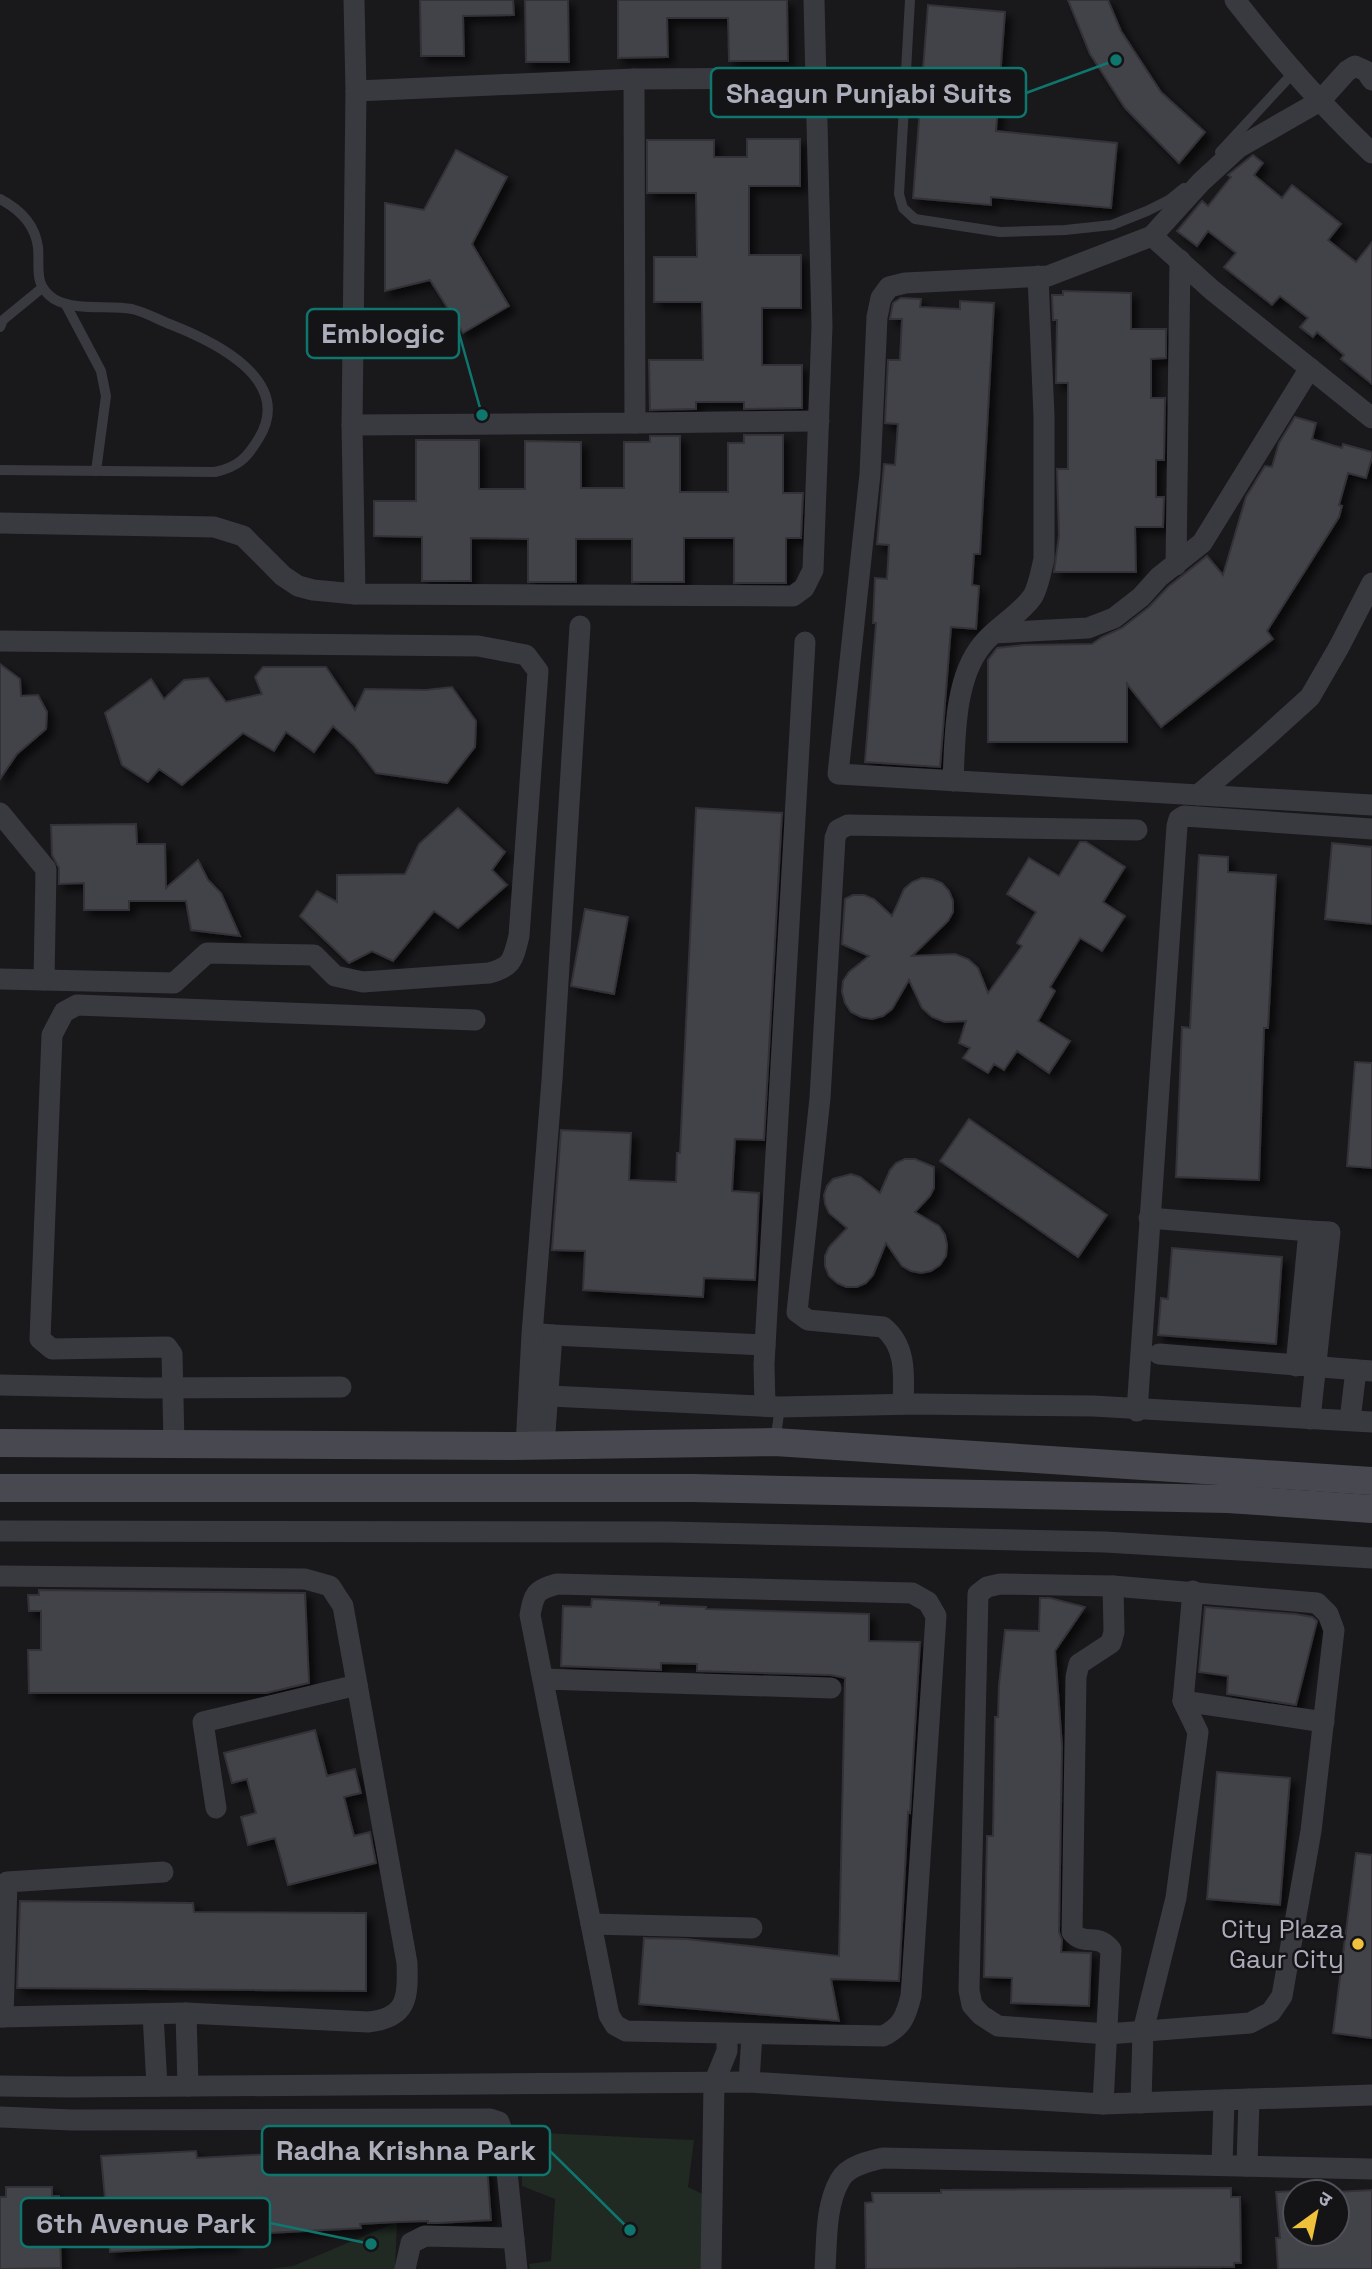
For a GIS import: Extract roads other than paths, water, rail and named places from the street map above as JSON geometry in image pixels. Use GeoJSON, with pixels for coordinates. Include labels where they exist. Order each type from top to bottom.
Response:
{"type":"FeatureCollection","features":[{"type":"Feature","properties":{"kind":"street"},"geometry":{"type":"LineString","coordinates":[[354,0],[356,91],[352,425],[355,594]]}},
{"type":"Feature","properties":{"kind":"street"},"geometry":{"type":"LineString","coordinates":[[0,523],[214,527],[243,536],[283,576],[298,586],[355,594],[793,596],[804,588],[813,570],[819,421],[822,326],[814,0]]}},
{"type":"Feature","properties":{"kind":"street"},"geometry":{"type":"LineString","coordinates":[[1236,0],[1294,72],[1372,153]]}},
{"type":"Feature","properties":{"kind":"street"},"geometry":{"type":"LineString","coordinates":[[1372,80],[1366,71],[1355,66],[1347,71],[1320,101],[1238,148],[1200,182],[1152,236],[1048,276],[889,287],[881,298],[877,317],[870,474],[838,774],[1372,806]]}},
{"type":"Feature","properties":{"kind":"street"},"geometry":{"type":"LineString","coordinates":[[356,91],[634,79],[816,78]]}},
{"type":"Feature","properties":{"kind":"street"},"geometry":{"type":"LineString","coordinates":[[634,79],[635,424]]}},
{"type":"Feature","properties":{"kind":"street"},"geometry":{"type":"LineString","coordinates":[[1152,236],[1212,289],[1372,418]]}},
{"type":"Feature","properties":{"kind":"street"},"geometry":{"type":"LineString","coordinates":[[1176,565],[1180,260]]}},
{"type":"Feature","properties":{"kind":"street"},"geometry":{"type":"LineString","coordinates":[[953,781],[955,733],[964,680],[976,653],[994,632],[1032,597],[1040,579],[1044,559],[1044,416],[1038,276]]}},
{"type":"Feature","properties":{"kind":"street"},"geometry":{"type":"LineString","coordinates":[[994,632],[1088,628],[1115,618],[1141,597],[1159,577],[1202,543],[1310,368]]}},
{"type":"Feature","properties":{"kind":"street"},"geometry":{"type":"LineString","coordinates":[[352,425],[819,421]]}},
{"type":"Feature","properties":{"kind":"street"},"geometry":{"type":"LineString","coordinates":[[1198,795],[1310,697],[1372,583]]}},
{"type":"Feature","properties":{"kind":"street"},"geometry":{"type":"LineString","coordinates":[[535,1446],[552,1080],[580,626]]}},
{"type":"Feature","properties":{"kind":"street"},"geometry":{"type":"LineString","coordinates":[[0,641],[478,646],[526,655],[538,671],[519,936],[513,959],[503,969],[489,973],[363,982],[335,976],[314,955],[207,953],[174,983],[0,979]]}},
{"type":"Feature","properties":{"kind":"street"},"geometry":{"type":"LineString","coordinates":[[772,1406],[765,1345],[806,642]]}},
{"type":"Feature","properties":{"kind":"street"},"geometry":{"type":"LineString","coordinates":[[0,813],[47,869],[44,980]]}},
{"type":"Feature","properties":{"kind":"street"},"geometry":{"type":"LineString","coordinates":[[1137,1411],[1175,839],[1179,819],[1184,816],[1372,829]]}},
{"type":"Feature","properties":{"kind":"street"},"geometry":{"type":"LineString","coordinates":[[903,1404],[904,1362],[889,1332],[883,1327],[808,1320],[797,1312],[820,1098],[835,838],[838,830],[848,825],[1137,830]]}},
{"type":"Feature","properties":{"kind":"street"},"geometry":{"type":"LineString","coordinates":[[174,1444],[172,1354],[167,1348],[52,1349],[40,1339],[52,1035],[64,1012],[77,1005],[475,1020]]}},
{"type":"Feature","properties":{"kind":"street"},"geometry":{"type":"LineString","coordinates":[[1149,1217],[1330,1232],[1306,1367],[1310,1419]]}},
{"type":"Feature","properties":{"kind":"street"},"geometry":{"type":"LineString","coordinates":[[542,1334],[765,1345]]}},
{"type":"Feature","properties":{"kind":"street"},"geometry":{"type":"LineString","coordinates":[[1159,1354],[1364,1371],[1350,1420]]}},
{"type":"Feature","properties":{"kind":"street"},"geometry":{"type":"LineString","coordinates":[[0,1385],[341,1387]]}},
{"type":"Feature","properties":{"kind":"street"},"geometry":{"type":"LineString","coordinates":[[538,1395],[772,1406],[1093,1406],[1137,1411],[1372,1422]]}},
{"type":"Feature","properties":{"kind":"street"},"geometry":{"type":"LineString","coordinates":[[0,1443],[535,1446],[775,1442],[1372,1481]]}},
{"type":"Feature","properties":{"kind":"street"},"geometry":{"type":"LineString","coordinates":[[0,1488],[693,1488],[1228,1499],[1372,1509]]}},
{"type":"Feature","properties":{"kind":"street"},"geometry":{"type":"LineString","coordinates":[[0,1531],[669,1532],[1105,1542],[1372,1558]]}},
{"type":"Feature","properties":{"kind":"street"},"geometry":{"type":"LineString","coordinates":[[0,1576],[306,1579],[330,1586],[343,1606],[407,1963],[408,1991],[401,2007],[385,2020],[368,2022],[186,2013],[2,2017],[7,1882],[163,1872]]}},
{"type":"Feature","properties":{"kind":"street"},"geometry":{"type":"LineString","coordinates":[[557,1584],[912,1593],[928,1602],[936,1616],[911,1996],[906,2017],[898,2029],[883,2036],[625,2031],[615,2025],[609,2015],[591,1924],[530,1615],[534,1596],[543,1588],[557,1584]]}},
{"type":"Feature","properties":{"kind":"street"},"geometry":{"type":"LineString","coordinates":[[1000,1584],[1113,1586],[1317,1603],[1328,1614],[1334,1630],[1311,1830],[1282,1996],[1271,2012],[1250,2023],[1107,2034],[998,2026],[981,2015],[972,2005],[969,1990],[978,1594],[987,1587],[1000,1584]]}},
{"type":"Feature","properties":{"kind":"street"},"geometry":{"type":"LineString","coordinates":[[1103,2104],[1111,1950],[1105,1942],[1096,1939],[1084,1940],[1072,1932],[1076,1677],[1079,1664],[1111,1643],[1114,1632],[1113,1586]]}},
{"type":"Feature","properties":{"kind":"street"},"geometry":{"type":"LineString","coordinates":[[1141,2103],[1143,2031],[1176,1898],[1198,1732],[1183,1701],[1193,1591]]}},
{"type":"Feature","properties":{"kind":"street"},"geometry":{"type":"LineString","coordinates":[[543,1679],[831,1688]]}},
{"type":"Feature","properties":{"kind":"street"},"geometry":{"type":"LineString","coordinates":[[216,1808],[203,1722],[357,1685]]}},
{"type":"Feature","properties":{"kind":"street"},"geometry":{"type":"LineString","coordinates":[[1183,1701],[1324,1722]]}},
{"type":"Feature","properties":{"kind":"street"},"geometry":{"type":"LineString","coordinates":[[591,1924],[752,1928]]}},
{"type":"Feature","properties":{"kind":"street"},"geometry":{"type":"LineString","coordinates":[[186,2013],[205,2086],[203,2120]]}},
{"type":"Feature","properties":{"kind":"street"},"geometry":{"type":"LineString","coordinates":[[153,2014],[157,2086]]}},
{"type":"Feature","properties":{"kind":"street"},"geometry":{"type":"LineString","coordinates":[[712,2269],[714,2083],[727,2051],[727,2034]]}},
{"type":"Feature","properties":{"kind":"street"},"geometry":{"type":"LineString","coordinates":[[749,2082],[752,2034]]}},
{"type":"Feature","properties":{"kind":"street"},"geometry":{"type":"LineString","coordinates":[[0,2086],[749,2082],[1103,2104],[1372,2095]]}},
{"type":"Feature","properties":{"kind":"street"},"geometry":{"type":"LineString","coordinates":[[205,2086],[227,2118]]}},
{"type":"Feature","properties":{"kind":"street"},"geometry":{"type":"LineString","coordinates":[[1247,2166],[1248,2099]]}},
{"type":"Feature","properties":{"kind":"street"},"geometry":{"type":"LineString","coordinates":[[1222,2165],[1224,2100]]}},
{"type":"Feature","properties":{"kind":"street"},"geometry":{"type":"LineString","coordinates":[[0,2117],[72,2120],[490,2119],[499,2123],[503,2133],[517,2269]]}},
{"type":"Feature","properties":{"kind":"street"},"geometry":{"type":"LineString","coordinates":[[825,2269],[830,2211],[840,2179],[862,2163],[883,2158],[1372,2169]]}},
{"type":"Feature","properties":{"kind":"street"},"geometry":{"type":"LineString","coordinates":[[405,2269],[411,2243],[425,2236],[514,2238]]}},
{"type":"Feature","properties":{"kind":"lane"},"geometry":{"type":"LineString","coordinates":[[910,0],[900,194],[903,208],[915,219],[1000,232],[1112,225],[1169,200],[1191,183],[1294,72]]}},
{"type":"Feature","properties":{"kind":"lane"},"geometry":{"type":"LineString","coordinates":[[0,199],[17,208],[34,234],[38,246],[37,276],[41,288],[66,305],[101,371],[106,396],[96,471]]}},
{"type":"Feature","properties":{"kind":"lane"},"geometry":{"type":"LineString","coordinates":[[0,327],[3,320],[41,288]]}},
{"type":"Feature","properties":{"kind":"lane"},"geometry":{"type":"LineString","coordinates":[[0,470],[215,472],[233,468],[247,457],[263,432],[268,411],[258,380],[223,349],[134,310],[66,305]]}},
{"type":"Feature","properties":{"kind":"lane"},"geometry":{"type":"LineString","coordinates":[[772,1406],[775,1442]]}},
{"type":"Feature","properties":{"kind":"place","name":"Shagun Punjabi Suits"},"geometry":{"type":"Point","coordinates":[1116,60]}},
{"type":"Feature","properties":{"kind":"place","name":"Emblogic"},"geometry":{"type":"Point","coordinates":[482,415]}},
{"type":"Feature","properties":{"kind":"place","name":"City Plaza Gaur City"},"geometry":{"type":"Point","coordinates":[1358,1944]}},
{"type":"Feature","properties":{"kind":"place","name":"Radha Krishna Park"},"geometry":{"type":"Point","coordinates":[630,2230]}},
{"type":"Feature","properties":{"kind":"place","name":"6th Avenue Park"},"geometry":{"type":"Point","coordinates":[371,2244]}}]}
